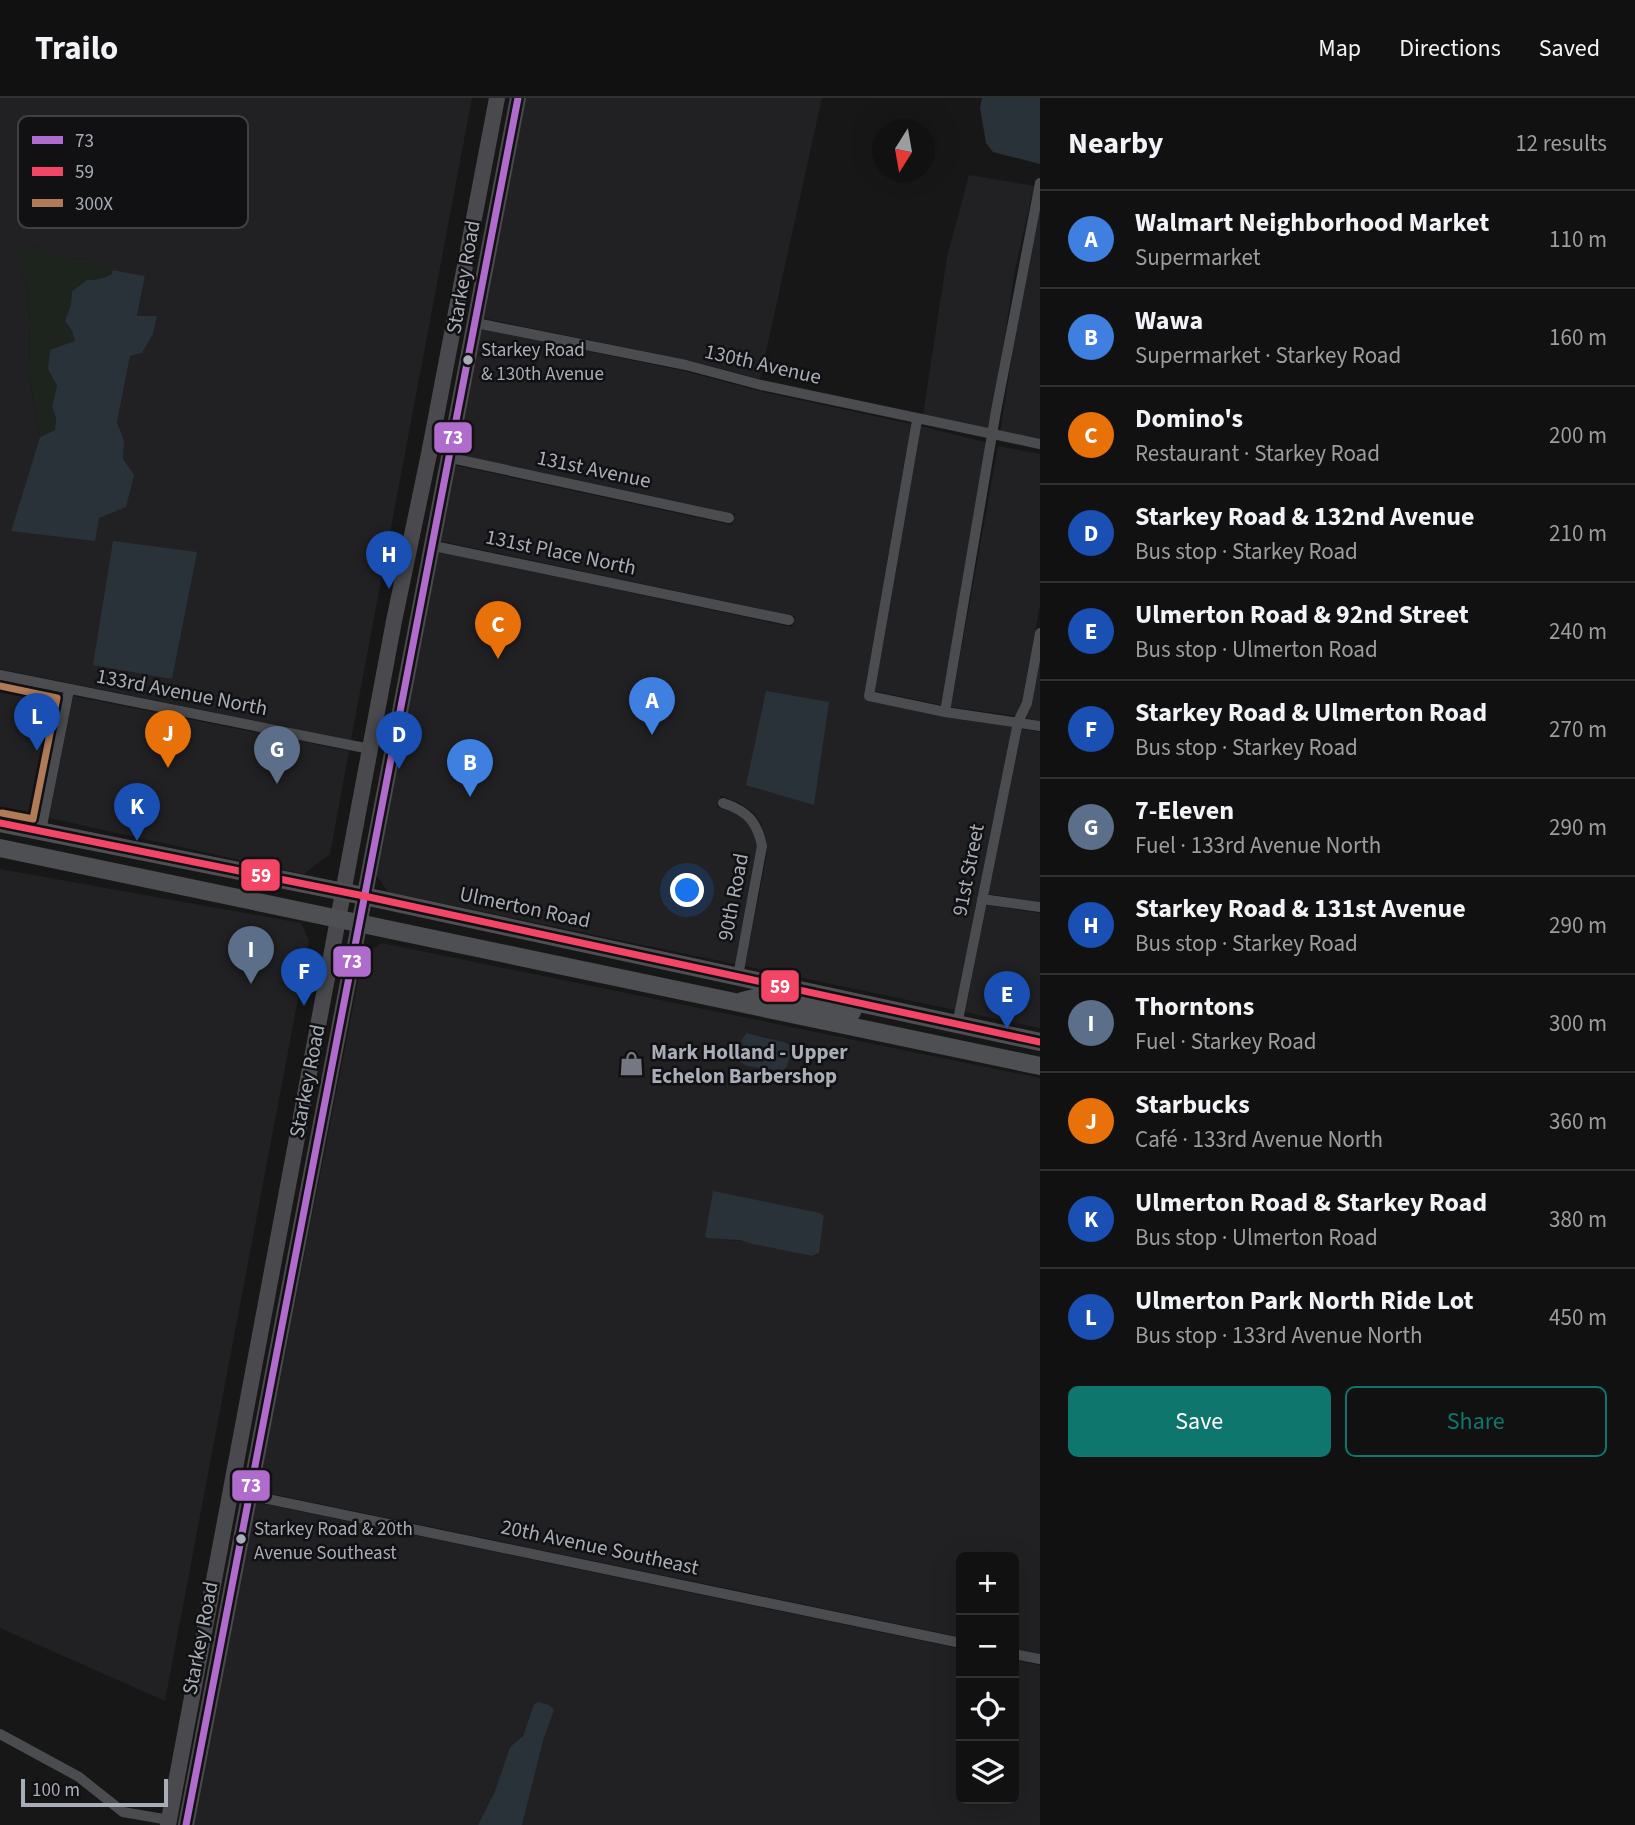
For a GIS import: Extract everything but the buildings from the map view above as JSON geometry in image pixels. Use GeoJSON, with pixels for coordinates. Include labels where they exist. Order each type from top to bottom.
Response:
{"type":"FeatureCollection","features":[{"type":"Feature","properties":{"kind":"main road","name":"Starkey Road"},"geometry":{"type":"LineString","coordinates":[[168,1823],[342,892],[498,98]]}},
{"type":"Feature","properties":{"kind":"main road","name":"Starkey Road"},"geometry":{"type":"LineString","coordinates":[[186,1825],[451,458],[518,98]]}},
{"type":"Feature","properties":{"kind":"main road"},"geometry":{"type":"LineString","coordinates":[[451,339],[476,323],[465,297],[476,245],[471,236]]}},
{"type":"Feature","properties":{"kind":"main road"},"geometry":{"type":"LineString","coordinates":[[400,596],[417,631]]}},
{"type":"Feature","properties":{"kind":"main road","name":"Ulmerton Road"},"geometry":{"type":"LineString","coordinates":[[0,823],[364,896],[1040,1042]]}},
{"type":"Feature","properties":{"kind":"main road"},"geometry":{"type":"LineString","coordinates":[[0,848],[1040,1066]]}},
{"type":"Feature","properties":{"kind":"main road"},"geometry":{"type":"LineString","coordinates":[[668,988],[680,981],[709,984],[737,976]]}},
{"type":"Feature","properties":{"kind":"main road"},"geometry":{"type":"LineString","coordinates":[[736,1002],[762,996],[850,1013],[876,1006]]}},
{"type":"Feature","properties":{"kind":"main road"},"geometry":{"type":"LineString","coordinates":[[915,1040],[938,1031],[1040,1052]]}},
{"type":"Feature","properties":{"kind":"street"},"geometry":{"type":"LineString","coordinates":[[945,712],[1040,183]]}},
{"type":"Feature","properties":{"kind":"street","name":"130th Avenue"},"geometry":{"type":"LineString","coordinates":[[476,323],[685,365],[917,420],[1040,444]]}},
{"type":"Feature","properties":{"kind":"street"},"geometry":{"type":"LineString","coordinates":[[917,420],[869,695],[945,712],[1040,726]]}},
{"type":"Feature","properties":{"kind":"street","name":"131st Avenue"},"geometry":{"type":"LineString","coordinates":[[451,458],[729,518]]}},
{"type":"Feature","properties":{"kind":"street","name":"131st Place North"},"geometry":{"type":"LineString","coordinates":[[434,546],[789,620]]}},
{"type":"Feature","properties":{"kind":"street","name":"91st Street"},"geometry":{"type":"LineString","coordinates":[[957,1025],[1018,722],[1027,703],[1040,633]]}},
{"type":"Feature","properties":{"kind":"street","name":"133rd Avenue North"},"geometry":{"type":"LineString","coordinates":[[0,675],[370,749]]}},
{"type":"Feature","properties":{"kind":"street"},"geometry":{"type":"LineString","coordinates":[[41,831],[69,690]]}},
{"type":"Feature","properties":{"kind":"street","name":"90th Road"},"geometry":{"type":"LineString","coordinates":[[723,803],[738,808],[749,816],[757,825],[762,846],[737,976]]}},
{"type":"Feature","properties":{"kind":"street"},"geometry":{"type":"LineString","coordinates":[[982,899],[1040,907]]}},
{"type":"Feature","properties":{"kind":"street","name":"20th Avenue Southeast"},"geometry":{"type":"LineString","coordinates":[[230,1492],[956,1642]]}},
{"type":"Feature","properties":{"kind":"street"},"geometry":{"type":"LineString","coordinates":[[1019,1655],[1040,1659]]}},
{"type":"Feature","properties":{"kind":"street"},"geometry":{"type":"LineString","coordinates":[[0,1734],[79,1777],[123,1812],[168,1823]]}},
{"type":"Feature","properties":{"kind":"shaded area"},"geometry":{"type":"Polygon","coordinates":[[[0,98],[472,98],[351,740],[0,669],[0,98]],[[32,246],[17,255],[27,287],[30,320],[29,375],[40,437],[11,531],[99,518],[123,459],[124,440],[117,422],[130,356],[142,353],[153,334],[156,316],[137,317],[145,276],[113,270],[94,259],[64,258],[32,246]]]}},
{"type":"Feature","properties":{"kind":"shaded area"},"geometry":{"type":"Polygon","coordinates":[[[523,98],[822,98],[760,379],[687,360],[482,318],[523,98]]]}},
{"type":"Feature","properties":{"kind":"shaded area"},"geometry":{"type":"Polygon","coordinates":[[[982,98],[1040,98],[1040,164],[993,152],[986,143],[980,108],[982,98]]]}},
{"type":"Feature","properties":{"kind":"shaded area"},"geometry":{"type":"Polygon","coordinates":[[[969,175],[1034,186],[1015,270],[990,432],[923,415],[947,257],[969,175]]]}},
{"type":"Feature","properties":{"kind":"shaded area"},"geometry":{"type":"Polygon","coordinates":[[[1040,205],[1040,443],[1000,434],[1025,271],[1040,205]]]}},
{"type":"Feature","properties":{"kind":"shaded area"},"geometry":{"type":"Polygon","coordinates":[[[32,246],[64,258],[94,259],[113,270],[111,275],[87,280],[72,291],[65,321],[75,341],[48,369],[57,386],[52,406],[56,418],[55,431],[40,437],[29,375],[30,320],[27,287],[17,255],[32,246]]]}},
{"type":"Feature","properties":{"kind":"shaded area"},"geometry":{"type":"Polygon","coordinates":[[[113,270],[145,276],[137,316],[157,316],[153,334],[142,353],[130,356],[117,422],[124,440],[123,459],[134,475],[126,507],[99,518],[95,541],[11,531],[40,437],[55,430],[56,418],[52,406],[57,386],[48,369],[50,350],[75,341],[65,321],[72,291],[87,280],[111,275],[113,270]]]}},
{"type":"Feature","properties":{"kind":"shaded area"},"geometry":{"type":"Polygon","coordinates":[[[480,329],[684,371],[759,391],[911,424],[864,695],[868,701],[939,716],[1012,727],[955,1010],[745,966],[767,844],[761,823],[753,812],[740,803],[721,796],[717,807],[736,813],[746,820],[752,828],[757,847],[735,964],[388,892],[375,873],[438,552],[792,627],[795,616],[440,541],[454,465],[732,525],[735,514],[457,454],[480,329]]]}},
{"type":"Feature","properties":{"kind":"shaded area"},"geometry":{"type":"Polygon","coordinates":[[[921,426],[988,443],[941,705],[875,691],[921,426]]]}},
{"type":"Feature","properties":{"kind":"shaded area"},"geometry":{"type":"Polygon","coordinates":[[[998,446],[1040,454],[1040,605],[1022,701],[1016,716],[951,707],[998,446]]]}},
{"type":"Feature","properties":{"kind":"shaded area"},"geometry":{"type":"Polygon","coordinates":[[[113,541],[197,552],[172,679],[93,665],[113,541]]]}},
{"type":"Feature","properties":{"kind":"shaded area"},"geometry":{"type":"Polygon","coordinates":[[[1040,661],[1040,721],[1026,718],[1032,704],[1040,661]]]}},
{"type":"Feature","properties":{"kind":"shaded area"},"geometry":{"type":"Polygon","coordinates":[[[0,681],[63,694],[39,816],[0,807],[0,681]]]}},
{"type":"Feature","properties":{"kind":"shaded area"},"geometry":{"type":"Polygon","coordinates":[[[766,691],[829,702],[814,805],[746,785],[766,691]]]}},
{"type":"Feature","properties":{"kind":"shaded area"},"geometry":{"type":"Polygon","coordinates":[[[73,696],[349,751],[330,854],[304,874],[49,818],[73,696]]]}},
{"type":"Feature","properties":{"kind":"shaded area"},"geometry":{"type":"Polygon","coordinates":[[[1022,729],[1040,732],[1040,902],[988,894],[1022,729]]]}},
{"type":"Feature","properties":{"kind":"shaded area"},"geometry":{"type":"Polygon","coordinates":[[[0,869],[301,923],[309,941],[165,1701],[0,1628],[0,869]]]}},
{"type":"Feature","properties":{"kind":"shaded area"},"geometry":{"type":"Polygon","coordinates":[[[986,905],[1040,913],[1040,1028],[965,1012],[986,905]]]}},
{"type":"Feature","properties":{"kind":"shaded area"},"geometry":{"type":"Polygon","coordinates":[[[382,943],[1040,1078],[1040,1654],[1019,1649],[1019,1552],[956,1552],[956,1636],[258,1491],[363,956],[382,943]],[[744,1034],[740,1062],[790,1045],[766,1037],[744,1034]],[[824,1216],[729,1241],[740,1240],[816,1256],[819,1253],[824,1216]]]}},
{"type":"Feature","properties":{"kind":"shaded area"},"geometry":{"type":"Polygon","coordinates":[[[746,1033],[784,1042],[793,1047],[787,1066],[782,1071],[747,1066],[740,1062],[743,1045],[741,1041],[746,1033]]]}},
{"type":"Feature","properties":{"kind":"shaded area"},"geometry":{"type":"Polygon","coordinates":[[[713,1191],[820,1213],[824,1216],[819,1253],[813,1256],[740,1240],[705,1237],[713,1191]]]}},
{"type":"Feature","properties":{"kind":"shaded area"},"geometry":{"type":"Polygon","coordinates":[[[255,1502],[956,1648],[956,1804],[1019,1804],[1019,1661],[1040,1665],[1040,1825],[522,1825],[543,1741],[554,1710],[550,1705],[538,1702],[534,1704],[523,1736],[510,1747],[495,1791],[478,1825],[192,1825],[255,1502]]]}},
{"type":"Feature","properties":{"kind":"shaded area"},"geometry":{"type":"Polygon","coordinates":[[[538,1702],[550,1705],[554,1710],[543,1741],[522,1825],[478,1825],[495,1791],[510,1747],[523,1736],[534,1704],[538,1702]]]}},
{"type":"Feature","properties":{"kind":"transit line","name":"73"},"geometry":{"type":"LineString","coordinates":[[186,1825],[518,98]]}},
{"type":"Feature","properties":{"kind":"transit line","name":"300X"},"geometry":{"type":"LineString","coordinates":[[0,686],[57,698],[33,819],[2,813]]}},
{"type":"Feature","properties":{"kind":"transit line","name":"59"},"geometry":{"type":"LineString","coordinates":[[0,823],[364,896],[1040,1042]]}},
{"type":"Feature","properties":{"kind":"place","name":"Starkey Road & 130th Avenue"},"geometry":{"type":"Point","coordinates":[468,360]}},
{"type":"Feature","properties":{"kind":"place","name":"Starkey Road & 131st Avenue"},"geometry":{"type":"Point","coordinates":[389,589]}},
{"type":"Feature","properties":{"kind":"place","name":"Domino's"},"geometry":{"type":"Point","coordinates":[498,659]}},
{"type":"Feature","properties":{"kind":"place","name":"Walmart Neighborhood Market"},"geometry":{"type":"Point","coordinates":[652,735]}},
{"type":"Feature","properties":{"kind":"place","name":"Ulmerton Park North Ride Lot"},"geometry":{"type":"Point","coordinates":[37,751]}},
{"type":"Feature","properties":{"kind":"place","name":"Starbucks"},"geometry":{"type":"Point","coordinates":[168,768]}},
{"type":"Feature","properties":{"kind":"place","name":"Starkey Road & 132nd Avenue"},"geometry":{"type":"Point","coordinates":[399,769]}},
{"type":"Feature","properties":{"kind":"place","name":"7-Eleven"},"geometry":{"type":"Point","coordinates":[277,784]}},
{"type":"Feature","properties":{"kind":"place","name":"Wawa"},"geometry":{"type":"Point","coordinates":[470,797]}},
{"type":"Feature","properties":{"kind":"place","name":"Ulmerton Road & Starkey Road"},"geometry":{"type":"Point","coordinates":[137,841]}},
{"type":"Feature","properties":{"kind":"place","name":"Thorntons"},"geometry":{"type":"Point","coordinates":[251,984]}},
{"type":"Feature","properties":{"kind":"place","name":"Starkey Road & Ulmerton Road"},"geometry":{"type":"Point","coordinates":[304,1006]}},
{"type":"Feature","properties":{"kind":"place","name":"Ulmerton Road & 92nd Street"},"geometry":{"type":"Point","coordinates":[1007,1029]}},
{"type":"Feature","properties":{"kind":"place","name":"Mark Holland - Upper Echelon Barbershop"},"geometry":{"type":"Point","coordinates":[631,1064]}},
{"type":"Feature","properties":{"kind":"place","name":"Starkey Road & 20th Avenue Southeast"},"geometry":{"type":"Point","coordinates":[241,1539]}}]}
